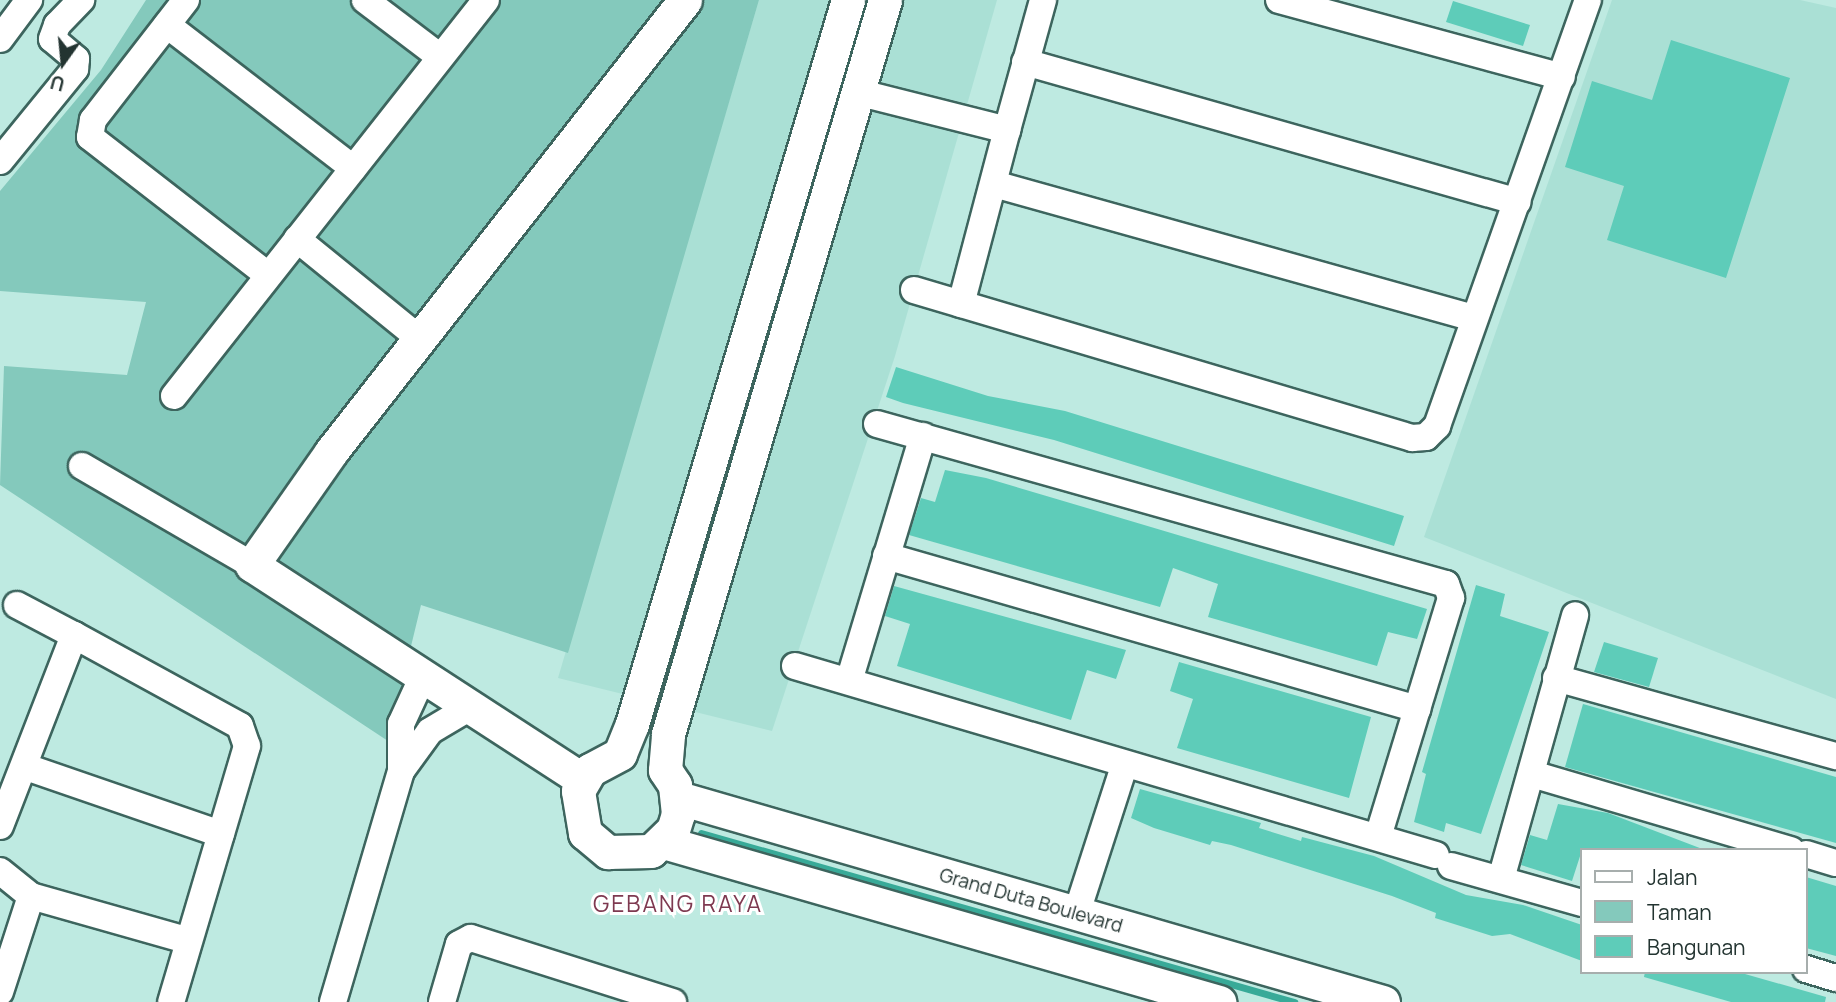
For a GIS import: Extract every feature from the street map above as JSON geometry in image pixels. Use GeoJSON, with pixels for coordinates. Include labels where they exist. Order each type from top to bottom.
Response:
{"type":"FeatureCollection","features":[{"type":"Feature","properties":{"kind":"street"},"geometry":{"type":"LineString","coordinates":[[52,39],[57,25],[81,0]]}},
{"type":"Feature","properties":{"kind":"street"},"geometry":{"type":"LineString","coordinates":[[186,0],[93,120],[90,137],[268,275]]}},
{"type":"Feature","properties":{"kind":"street"},"geometry":{"type":"LineString","coordinates":[[365,0],[440,57]]}},
{"type":"Feature","properties":{"kind":"street"},"geometry":{"type":"LineString","coordinates":[[174,396],[485,0]]}},
{"type":"Feature","properties":{"kind":"street"},"geometry":{"type":"LineString","coordinates":[[253,565],[419,338],[685,0]]}},
{"type":"Feature","properties":{"kind":"street"},"geometry":{"type":"LineString","coordinates":[[848,0],[779,307],[668,734],[673,830],[651,851],[622,856],[595,844],[579,820],[583,780],[599,762],[621,754],[779,307],[857,92],[885,0]]}},
{"type":"Feature","properties":{"kind":"street"},"geometry":{"type":"LineString","coordinates":[[961,304],[1043,0]]}},
{"type":"Feature","properties":{"kind":"street"},"geometry":{"type":"LineString","coordinates":[[1279,0],[1562,77]]}},
{"type":"Feature","properties":{"kind":"street"},"geometry":{"type":"LineString","coordinates":[[914,290],[1412,438],[1426,437],[1437,426],[1473,318],[1518,202],[1588,0]]}},
{"type":"Feature","properties":{"kind":"street"},"geometry":{"type":"LineString","coordinates":[[0,39],[25,6],[52,39],[76,59],[75,69],[0,160]]}},
{"type":"Feature","properties":{"kind":"street"},"geometry":{"type":"LineString","coordinates":[[167,25],[353,167]]}},
{"type":"Feature","properties":{"kind":"street"},"geometry":{"type":"LineString","coordinates":[[1025,62],[1518,202]]}},
{"type":"Feature","properties":{"kind":"street"},"geometry":{"type":"LineString","coordinates":[[857,92],[1007,130]]}},
{"type":"Feature","properties":{"kind":"street"},"geometry":{"type":"LineString","coordinates":[[994,184],[1473,318]]}},
{"type":"Feature","properties":{"kind":"street"},"geometry":{"type":"LineString","coordinates":[[297,239],[419,338]]}},
{"type":"Feature","properties":{"kind":"street"},"geometry":{"type":"LineString","coordinates":[[877,424],[1440,581],[1451,598],[1378,837]]}},
{"type":"Feature","properties":{"kind":"street"},"geometry":{"type":"LineString","coordinates":[[849,681],[923,436]]}},
{"type":"Feature","properties":{"kind":"street"},"geometry":{"type":"LineString","coordinates":[[82,466],[253,565],[583,780]]}},
{"type":"Feature","properties":{"kind":"street"},"geometry":{"type":"LineString","coordinates":[[887,556],[1417,709]]}},
{"type":"Feature","properties":{"kind":"street"},"geometry":{"type":"LineString","coordinates":[[17,605],[233,719],[245,732],[247,746],[187,940],[171,1002]]}},
{"type":"Feature","properties":{"kind":"street"},"geometry":{"type":"LineString","coordinates":[[1501,879],[1575,615]]}},
{"type":"Feature","properties":{"kind":"street"},"geometry":{"type":"LineString","coordinates":[[0,826],[26,767],[75,635]]}},
{"type":"Feature","properties":{"kind":"street"},"geometry":{"type":"LineString","coordinates":[[795,666],[1124,766],[1378,837],[1580,902]]}},
{"type":"Feature","properties":{"kind":"street"},"geometry":{"type":"LineString","coordinates":[[333,1002],[401,771],[401,724],[424,674]]}},
{"type":"Feature","properties":{"kind":"street"},"geometry":{"type":"LineString","coordinates":[[1556,678],[1836,756]]}},
{"type":"Feature","properties":{"kind":"street"},"geometry":{"type":"LineString","coordinates":[[401,771],[430,731],[472,706]]}},
{"type":"Feature","properties":{"kind":"street"},"geometry":{"type":"LineString","coordinates":[[1076,915],[1124,766]]}},
{"type":"Feature","properties":{"kind":"street"},"geometry":{"type":"LineString","coordinates":[[26,767],[221,834]]}},
{"type":"Feature","properties":{"kind":"street"},"geometry":{"type":"LineString","coordinates":[[1532,774],[1784,848]]}},
{"type":"Feature","properties":{"kind":"street","name":"Grand Duta Boulevard"},"geometry":{"type":"LineString","coordinates":[[672,784],[1076,915],[1383,1002]]}},
{"type":"Feature","properties":{"kind":"street"},"geometry":{"type":"LineString","coordinates":[[663,842],[1219,1002]]}},
{"type":"Feature","properties":{"kind":"street"},"geometry":{"type":"LineString","coordinates":[[1808,855],[1836,863]]}},
{"type":"Feature","properties":{"kind":"street"},"geometry":{"type":"LineString","coordinates":[[0,871],[31,896],[187,940]]}},
{"type":"Feature","properties":{"kind":"street"},"geometry":{"type":"LineString","coordinates":[[0,992],[31,896]]}},
{"type":"Feature","properties":{"kind":"street"},"geometry":{"type":"LineString","coordinates":[[442,1002],[459,944],[471,938],[673,1002]]}},
{"type":"Feature","properties":{"kind":"street"},"geometry":{"type":"LineString","coordinates":[[1808,970],[1836,978]]}},
{"type":"Feature","properties":{"kind":"shaded area"},"geometry":{"type":"Polygon","coordinates":[[[759,0],[997,0],[895,356],[772,731],[558,678],[759,0]]]}},
{"type":"Feature","properties":{"kind":"shaded area"},"geometry":{"type":"Polygon","coordinates":[[[1612,0],[1800,0],[1836,8],[1836,699],[1424,537],[1612,0]]]}},
{"type":"Feature","properties":{"kind":"green space"},"geometry":{"type":"Polygon","coordinates":[[[146,0],[759,0],[568,653],[421,605],[388,741],[0,485],[4,366],[127,375],[146,302],[0,291],[0,191],[101,70],[146,0]]]}},
{"type":"Feature","properties":{"kind":"building"},"geometry":{"type":"Polygon","coordinates":[[[1453,1],[1530,25],[1523,46],[1446,22],[1453,1]]]}},
{"type":"Feature","properties":{"kind":"building"},"geometry":{"type":"Polygon","coordinates":[[[1671,40],[1790,78],[1726,278],[1607,240],[1624,186],[1565,167],[1592,81],[1652,100],[1671,40]]]}},
{"type":"Feature","properties":{"kind":"building"},"geometry":{"type":"Polygon","coordinates":[[[896,367],[988,396],[1065,411],[1404,516],[1394,546],[1054,440],[903,403],[886,397],[896,367]]]}},
{"type":"Feature","properties":{"kind":"building"},"geometry":{"type":"Polygon","coordinates":[[[945,470],[986,478],[1427,609],[1417,639],[1388,632],[1377,666],[1208,617],[1218,584],[1173,568],[1160,607],[909,535],[921,498],[935,502],[945,470]]]}},
{"type":"Feature","properties":{"kind":"building"},"geometry":{"type":"Polygon","coordinates":[[[1476,585],[1505,594],[1500,616],[1549,632],[1481,834],[1446,823],[1444,832],[1414,822],[1426,774],[1422,772],[1476,585]]]}},
{"type":"Feature","properties":{"kind":"building"},"geometry":{"type":"Polygon","coordinates":[[[894,586],[1126,650],[1116,679],[1087,670],[1071,720],[897,666],[910,624],[885,616],[894,586]]]}},
{"type":"Feature","properties":{"kind":"building"},"geometry":{"type":"Polygon","coordinates":[[[1604,642],[1658,658],[1649,687],[1594,672],[1604,642]]]}},
{"type":"Feature","properties":{"kind":"building"},"geometry":{"type":"Polygon","coordinates":[[[1179,662],[1371,717],[1349,798],[1177,748],[1193,699],[1170,691],[1179,662]]]}},
{"type":"Feature","properties":{"kind":"building"},"geometry":{"type":"Polygon","coordinates":[[[1583,704],[1836,777],[1836,843],[1565,767],[1583,704]]]}},
{"type":"Feature","properties":{"kind":"building"},"geometry":{"type":"Polygon","coordinates":[[[1140,789],[1261,823],[1259,828],[1301,841],[1302,837],[1374,856],[1466,895],[1523,905],[1580,924],[1580,960],[1510,934],[1492,936],[1435,918],[1436,913],[1392,896],[1231,845],[1212,841],[1210,845],[1131,818],[1140,789]]]}},
{"type":"Feature","properties":{"kind":"building"},"geometry":{"type":"Polygon","coordinates":[[[1558,804],[1608,813],[1700,848],[1580,848],[1572,881],[1521,865],[1530,835],[1547,840],[1558,804]]]}},
{"type":"Feature","properties":{"kind":"building"},"geometry":{"type":"Polygon","coordinates":[[[1808,878],[1836,886],[1836,956],[1808,949],[1808,878]]]}},
{"type":"Feature","properties":{"kind":"building"},"geometry":{"type":"Polygon","coordinates":[[[1645,974],[1745,974],[1826,997],[1825,1002],[1731,1002],[1644,977],[1645,974]]]}},
{"type":"Feature","properties":{"kind":"waterway"},"geometry":{"type":"LineString","coordinates":[[783,283],[845,68]]}},
{"type":"Feature","properties":{"kind":"waterway"},"geometry":{"type":"LineString","coordinates":[[689,591],[769,335]]}},
{"type":"Feature","properties":{"kind":"waterway"},"geometry":{"type":"LineString","coordinates":[[701,833],[1294,1002]]}},
{"type":"Feature","properties":{"kind":"district","name":"GEBANG RAYA"},"geometry":{"type":"Point","coordinates":[678,903]}}]}
